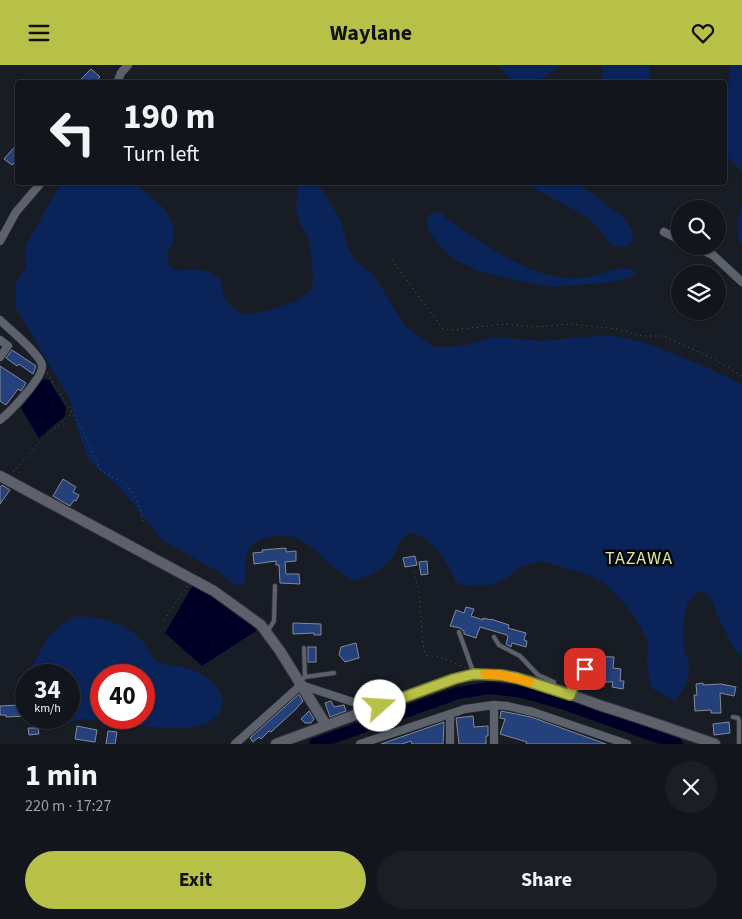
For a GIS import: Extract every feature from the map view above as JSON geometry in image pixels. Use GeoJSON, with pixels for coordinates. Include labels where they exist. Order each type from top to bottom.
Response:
{"type":"FeatureCollection","features":[{"type":"Feature","properties":{"kind":"street"},"geometry":{"type":"LineString","coordinates":[[118,80],[128,65]]}},
{"type":"Feature","properties":{"kind":"street"},"geometry":{"type":"LineString","coordinates":[[0,241],[16,212],[39,185]]}},
{"type":"Feature","properties":{"kind":"street"},"geometry":{"type":"LineString","coordinates":[[664,232],[671,236]]}},
{"type":"Feature","properties":{"kind":"street"},"geometry":{"type":"LineString","coordinates":[[713,255],[742,282]]}},
{"type":"Feature","properties":{"kind":"street"},"geometry":{"type":"LineString","coordinates":[[0,320],[39,358],[42,368],[42,372],[16,404],[0,419]]}},
{"type":"Feature","properties":{"kind":"street"},"geometry":{"type":"LineString","coordinates":[[0,340],[8,346],[0,357]]}},
{"type":"Feature","properties":{"kind":"street"},"geometry":{"type":"LineString","coordinates":[[3,478],[230,601],[261,625],[302,681],[326,725]]}},
{"type":"Feature","properties":{"kind":"street"},"geometry":{"type":"LineString","coordinates":[[276,744],[454,679],[473,675],[501,675],[554,689],[715,744]]}},
{"type":"Feature","properties":{"kind":"street"},"geometry":{"type":"LineString","coordinates":[[302,681],[353,702],[380,706]]}},
{"type":"Feature","properties":{"kind":"street"},"geometry":{"type":"LineString","coordinates":[[235,744],[302,681]]}},
{"type":"Feature","properties":{"kind":"street"},"geometry":{"type":"LineString","coordinates":[[494,705],[494,744]]}},
{"type":"Feature","properties":{"kind":"street"},"geometry":{"type":"LineString","coordinates":[[360,744],[472,707],[494,705],[533,712],[627,744]]}},
{"type":"Feature","properties":{"kind":"street"},"geometry":{"type":"LineString","coordinates":[[450,714],[450,744]]}},
{"type":"Feature","properties":{"kind":"lane"},"geometry":{"type":"LineString","coordinates":[[267,633],[274,621],[275,586]]}},
{"type":"Feature","properties":{"kind":"lane"},"geometry":{"type":"LineString","coordinates":[[459,632],[473,675]]}},
{"type":"Feature","properties":{"kind":"lane"},"geometry":{"type":"LineString","coordinates":[[494,637],[500,645],[520,656],[538,675],[554,682],[554,689]]}},
{"type":"Feature","properties":{"kind":"lane"},"geometry":{"type":"LineString","coordinates":[[304,648],[302,681],[334,673]]}},
{"type":"Feature","properties":{"kind":"lane"},"geometry":{"type":"LineString","coordinates":[[570,695],[579,671],[585,669]]}},
{"type":"Feature","properties":{"kind":"lane"},"geometry":{"type":"LineString","coordinates":[[733,717],[738,718],[739,721],[739,744]]}},
{"type":"Feature","properties":{"kind":"path"},"geometry":{"type":"LineString","coordinates":[[392,260],[443,329],[452,330],[505,324],[535,327],[571,324],[617,329],[642,336],[663,336],[714,359],[742,376]]}},
{"type":"Feature","properties":{"kind":"path"},"geometry":{"type":"LineString","coordinates":[[42,368],[51,377],[73,413],[100,469],[126,485],[139,506],[142,522]]}},
{"type":"Feature","properties":{"kind":"path"},"geometry":{"type":"LineString","coordinates":[[3,478],[73,413]]}},
{"type":"Feature","properties":{"kind":"path"},"geometry":{"type":"LineString","coordinates":[[414,572],[419,593],[423,645],[426,655],[464,666],[473,675]]}},
{"type":"Feature","properties":{"kind":"path"},"geometry":{"type":"LineString","coordinates":[[164,620],[192,579]]}},
{"type":"Feature","properties":{"kind":"shaded area"},"geometry":{"type":"Polygon","coordinates":[[[498,65],[562,65],[540,80],[511,80],[498,65]]]}},
{"type":"Feature","properties":{"kind":"shaded area"},"geometry":{"type":"Polygon","coordinates":[[[602,65],[650,65],[649,80],[601,80],[603,72],[602,65]]]}},
{"type":"Feature","properties":{"kind":"shaded area"},"geometry":{"type":"Polygon","coordinates":[[[730,65],[742,65],[742,173],[735,163],[727,157],[727,87],[730,65]]]}},
{"type":"Feature","properties":{"kind":"shaded area"},"geometry":{"type":"Polygon","coordinates":[[[61,185],[136,185],[164,208],[173,225],[173,243],[168,252],[168,264],[175,270],[201,270],[216,276],[220,280],[227,301],[241,313],[248,314],[300,299],[312,289],[313,274],[309,240],[296,210],[298,185],[317,185],[322,190],[342,224],[348,248],[355,261],[372,273],[406,327],[434,347],[467,345],[493,337],[543,341],[616,336],[649,344],[742,384],[742,658],[731,644],[709,595],[698,591],[687,604],[683,627],[683,648],[689,662],[688,680],[676,701],[651,688],[647,667],[648,642],[635,617],[604,583],[589,575],[541,561],[522,566],[507,578],[488,586],[465,585],[456,582],[444,558],[428,541],[412,532],[401,542],[394,555],[384,567],[354,581],[331,566],[302,541],[287,536],[268,537],[259,540],[249,549],[246,561],[245,584],[234,585],[219,572],[162,540],[120,488],[90,462],[82,443],[69,398],[16,308],[15,284],[26,267],[25,247],[61,185]]]}},
{"type":"Feature","properties":{"kind":"shaded area"},"geometry":{"type":"Polygon","coordinates":[[[529,185],[580,185],[621,215],[631,228],[633,240],[627,247],[612,246],[587,217],[529,185]]]}},
{"type":"Feature","properties":{"kind":"shaded area"},"geometry":{"type":"Polygon","coordinates":[[[742,205],[742,246],[738,236],[737,225],[742,205]]]}},
{"type":"Feature","properties":{"kind":"shaded area"},"geometry":{"type":"Polygon","coordinates":[[[440,212],[446,218],[504,256],[521,265],[553,276],[589,277],[624,268],[636,271],[633,276],[614,282],[554,287],[481,272],[455,260],[440,246],[427,229],[427,218],[430,214],[440,212]]]}},
{"type":"Feature","properties":{"kind":"shaded area"},"geometry":{"type":"Polygon","coordinates":[[[43,379],[49,380],[66,408],[65,416],[39,438],[21,408],[43,379]]]}},
{"type":"Feature","properties":{"kind":"shaded area"},"geometry":{"type":"Polygon","coordinates":[[[193,585],[233,607],[256,629],[256,631],[202,666],[165,633],[193,585]]]}},
{"type":"Feature","properties":{"kind":"shaded area"},"geometry":{"type":"Polygon","coordinates":[[[76,616],[94,618],[120,625],[135,634],[158,662],[192,670],[209,679],[221,693],[221,710],[211,720],[197,726],[155,728],[155,664],[90,664],[90,719],[80,720],[80,664],[33,664],[47,639],[57,628],[76,616]]]}},
{"type":"Feature","properties":{"kind":"building"},"geometry":{"type":"Polygon","coordinates":[[[91,69],[100,77],[97,80],[81,79],[91,69]]]}},
{"type":"Feature","properties":{"kind":"building"},"geometry":{"type":"Polygon","coordinates":[[[15,146],[15,162],[12,165],[4,159],[15,146]]]}},
{"type":"Feature","properties":{"kind":"building"},"geometry":{"type":"Polygon","coordinates":[[[12,350],[36,366],[33,374],[6,358],[12,350]]]}},
{"type":"Feature","properties":{"kind":"building"},"geometry":{"type":"Polygon","coordinates":[[[0,366],[26,383],[21,391],[18,389],[6,405],[0,401],[0,366]]]}},
{"type":"Feature","properties":{"kind":"building"},"geometry":{"type":"Polygon","coordinates":[[[63,479],[76,487],[73,492],[79,495],[70,506],[53,496],[63,479]]]}},
{"type":"Feature","properties":{"kind":"building"},"geometry":{"type":"Polygon","coordinates":[[[2,485],[10,490],[0,504],[0,487],[2,485]]]}},
{"type":"Feature","properties":{"kind":"building"},"geometry":{"type":"Polygon","coordinates":[[[286,548],[286,552],[296,551],[296,561],[285,562],[286,574],[299,574],[300,584],[280,583],[279,565],[276,565],[276,561],[254,564],[253,553],[263,552],[262,550],[286,548]]]}},
{"type":"Feature","properties":{"kind":"building"},"geometry":{"type":"Polygon","coordinates":[[[415,556],[417,565],[405,567],[403,558],[415,556]]]}},
{"type":"Feature","properties":{"kind":"building"},"geometry":{"type":"Polygon","coordinates":[[[427,561],[428,574],[421,575],[419,562],[427,561]]]}},
{"type":"Feature","properties":{"kind":"building"},"geometry":{"type":"Polygon","coordinates":[[[466,607],[474,609],[471,616],[483,620],[483,618],[491,619],[509,625],[508,628],[526,633],[524,640],[527,641],[526,647],[512,643],[511,647],[506,644],[507,635],[480,627],[476,638],[464,634],[464,631],[460,628],[450,626],[456,610],[464,613],[466,607]]]}},
{"type":"Feature","properties":{"kind":"building"},"geometry":{"type":"Polygon","coordinates":[[[293,623],[321,624],[321,635],[314,635],[314,633],[293,634],[293,623]]]}},
{"type":"Feature","properties":{"kind":"building"},"geometry":{"type":"Polygon","coordinates":[[[356,643],[359,658],[345,662],[339,655],[341,647],[356,643]]]}},
{"type":"Feature","properties":{"kind":"building"},"geometry":{"type":"Polygon","coordinates":[[[308,647],[316,647],[316,662],[308,662],[308,647]]]}},
{"type":"Feature","properties":{"kind":"building"},"geometry":{"type":"Polygon","coordinates":[[[587,656],[614,657],[613,668],[621,669],[620,681],[624,681],[623,689],[612,687],[613,682],[605,682],[606,679],[594,678],[595,667],[586,666],[587,656]]]}},
{"type":"Feature","properties":{"kind":"building"},"geometry":{"type":"Polygon","coordinates":[[[703,683],[703,685],[721,684],[736,687],[734,696],[720,693],[721,713],[711,713],[711,710],[695,711],[694,695],[697,695],[696,684],[703,683]]]}},
{"type":"Feature","properties":{"kind":"building"},"geometry":{"type":"Polygon","coordinates":[[[299,694],[303,701],[295,710],[271,732],[269,731],[261,739],[259,737],[253,742],[250,738],[299,694]]]}},
{"type":"Feature","properties":{"kind":"building"},"geometry":{"type":"Polygon","coordinates":[[[331,701],[334,707],[344,705],[346,711],[330,717],[325,703],[331,701]]]}},
{"type":"Feature","properties":{"kind":"building"},"geometry":{"type":"Polygon","coordinates":[[[15,705],[15,717],[0,715],[0,706],[15,705]]]}},
{"type":"Feature","properties":{"kind":"building"},"geometry":{"type":"Polygon","coordinates":[[[309,711],[314,719],[311,723],[305,723],[301,719],[309,711]]]}},
{"type":"Feature","properties":{"kind":"building"},"geometry":{"type":"Polygon","coordinates":[[[501,711],[531,717],[606,744],[526,744],[527,742],[500,734],[505,719],[500,718],[501,711]]]}},
{"type":"Feature","properties":{"kind":"building"},"geometry":{"type":"Polygon","coordinates":[[[473,716],[474,727],[488,726],[486,744],[459,744],[456,718],[473,716]]]}},
{"type":"Feature","properties":{"kind":"building"},"geometry":{"type":"Polygon","coordinates":[[[444,722],[443,744],[412,744],[411,741],[402,744],[381,744],[444,722]]]}},
{"type":"Feature","properties":{"kind":"building"},"geometry":{"type":"Polygon","coordinates":[[[729,722],[730,733],[714,735],[713,724],[729,722]]]}},
{"type":"Feature","properties":{"kind":"building"},"geometry":{"type":"Polygon","coordinates":[[[80,727],[97,730],[95,742],[75,739],[77,729],[80,729],[80,727]]]}},
{"type":"Feature","properties":{"kind":"building"},"geometry":{"type":"Polygon","coordinates":[[[28,729],[38,729],[39,734],[29,735],[28,729]]]}},
{"type":"Feature","properties":{"kind":"building"},"geometry":{"type":"Polygon","coordinates":[[[108,731],[117,732],[115,744],[106,744],[108,731]]]}},
{"type":"Feature","properties":{"kind":"waterway"},"geometry":{"type":"LineString","coordinates":[[315,744],[458,693],[489,688],[522,692],[565,704],[677,744]]}},
{"type":"Feature","properties":{"kind":"slow traffic"},"geometry":{"type":"LineString","coordinates":[[485,674],[501,675],[530,682]]}},
{"type":"Feature","properties":{"kind":"district","name":"TAZAWA"},"geometry":{"type":"Point","coordinates":[639,558]}},
{"type":"Feature","properties":{"kind":"route"},"geometry":{"type":"LineString","coordinates":[[380,706],[454,679],[474,674],[501,675],[517,678],[570,695],[579,671],[585,669]]}}]}
